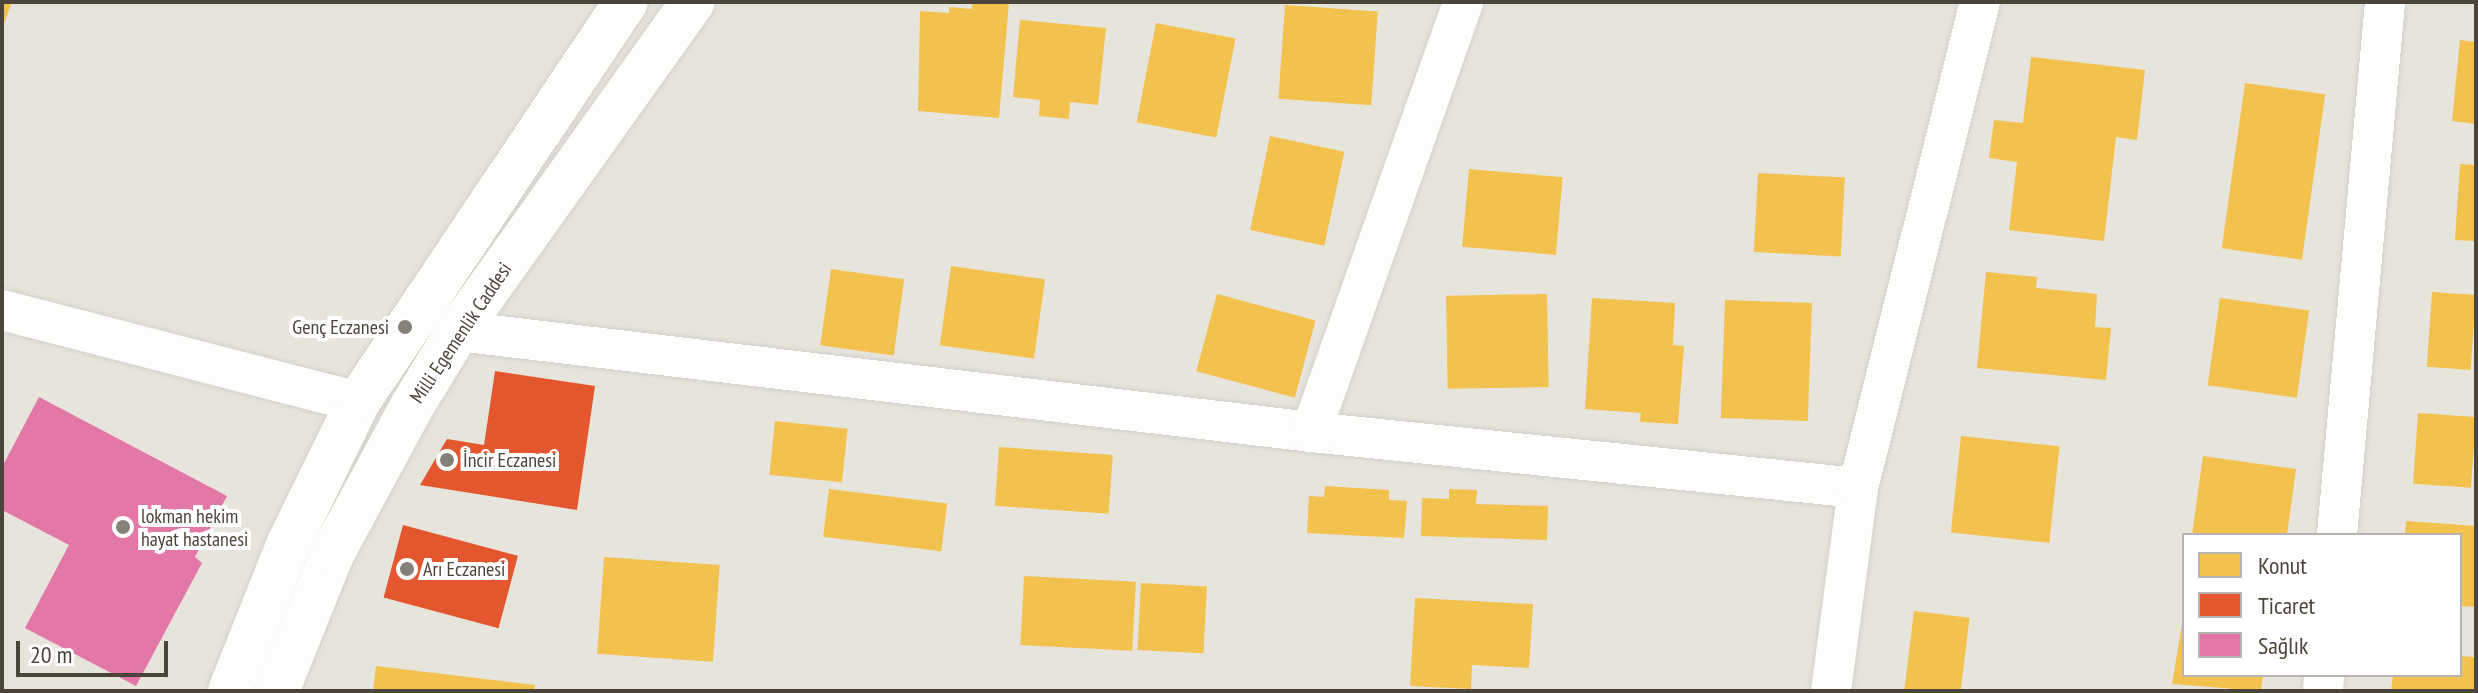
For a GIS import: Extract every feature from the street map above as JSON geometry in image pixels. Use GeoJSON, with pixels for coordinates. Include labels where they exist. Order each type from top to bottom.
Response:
{"type":"FeatureCollection","features":[{"type":"Feature","properties":{"kind":"street"},"geometry":{"type":"LineString","coordinates":[[230,691],[289,543],[358,402],[626,2]]}},
{"type":"Feature","properties":{"kind":"street","name":"Milli Egemenlik Caddesi"},"geometry":{"type":"LineString","coordinates":[[277,691],[332,554],[458,331],[693,2]]}},
{"type":"Feature","properties":{"kind":"street"},"geometry":{"type":"LineString","coordinates":[[1311,432],[1463,2]]}},
{"type":"Feature","properties":{"kind":"street"},"geometry":{"type":"LineString","coordinates":[[1831,691],[1858,488],[1980,2]]}},
{"type":"Feature","properties":{"kind":"street"},"geometry":{"type":"LineString","coordinates":[[2337,533],[2385,2]]}},
{"type":"Feature","properties":{"kind":"street"},"geometry":{"type":"LineString","coordinates":[[2,310],[358,402]]}},
{"type":"Feature","properties":{"kind":"street"},"geometry":{"type":"LineString","coordinates":[[458,331],[1311,432],[1858,488]]}},
{"type":"Feature","properties":{"kind":"shaded area"},"geometry":{"type":"Polygon","coordinates":[[[2,2],[2476,2],[2476,691],[2,691],[2,2]]]}},
{"type":"Feature","properties":{"kind":"building: Konut"},"geometry":{"type":"Polygon","coordinates":[[[2,2],[12,2],[2,29],[2,2]]]}},
{"type":"Feature","properties":{"kind":"building: Konut"},"geometry":{"type":"Polygon","coordinates":[[[972,2],[1009,2],[999,118],[918,111],[920,11],[949,13],[949,7],[972,9],[972,2]]]}},
{"type":"Feature","properties":{"kind":"building: Konut"},"geometry":{"type":"Polygon","coordinates":[[[1285,5],[1378,11],[1371,105],[1278,99],[1285,5]]]}},
{"type":"Feature","properties":{"kind":"building: Konut"},"geometry":{"type":"Polygon","coordinates":[[[1020,20],[1106,28],[1098,105],[1070,102],[1069,119],[1039,116],[1040,100],[1013,97],[1020,20]]]}},
{"type":"Feature","properties":{"kind":"building: Konut"},"geometry":{"type":"Polygon","coordinates":[[[1156,23],[1236,38],[1216,138],[1137,122],[1156,23]]]}},
{"type":"Feature","properties":{"kind":"building: Konut"},"geometry":{"type":"Polygon","coordinates":[[[2460,40],[2476,42],[2476,124],[2452,121],[2460,40]]]}},
{"type":"Feature","properties":{"kind":"building: Konut"},"geometry":{"type":"Polygon","coordinates":[[[2031,57],[2145,70],[2137,140],[2116,137],[2104,241],[2009,230],[2017,162],[1989,158],[1994,120],[2023,123],[2031,57]]]}},
{"type":"Feature","properties":{"kind":"building: Konut"},"geometry":{"type":"Polygon","coordinates":[[[2245,83],[2325,94],[2302,260],[2222,248],[2245,83]]]}},
{"type":"Feature","properties":{"kind":"building: Konut"},"geometry":{"type":"Polygon","coordinates":[[[1270,136],[1344,152],[1324,246],[1250,230],[1270,136]]]}},
{"type":"Feature","properties":{"kind":"building: Konut"},"geometry":{"type":"Polygon","coordinates":[[[2460,164],[2476,165],[2476,241],[2455,240],[2460,164]]]}},
{"type":"Feature","properties":{"kind":"building: Konut"},"geometry":{"type":"Polygon","coordinates":[[[1469,169],[1563,177],[1556,255],[1462,247],[1469,169]]]}},
{"type":"Feature","properties":{"kind":"building: Konut"},"geometry":{"type":"Polygon","coordinates":[[[1758,173],[1845,178],[1841,256],[1754,252],[1758,173]]]}},
{"type":"Feature","properties":{"kind":"building: Konut"},"geometry":{"type":"Polygon","coordinates":[[[951,266],[1045,279],[1034,358],[940,345],[951,266]]]}},
{"type":"Feature","properties":{"kind":"building: Konut"},"geometry":{"type":"Polygon","coordinates":[[[831,269],[904,279],[894,356],[820,345],[831,269]]]}},
{"type":"Feature","properties":{"kind":"building: Konut"},"geometry":{"type":"Polygon","coordinates":[[[1986,272],[2037,277],[2036,288],[2097,294],[2095,327],[2111,328],[2106,380],[1977,368],[1986,272]]]}},
{"type":"Feature","properties":{"kind":"building: Konut"},"geometry":{"type":"Polygon","coordinates":[[[2432,292],[2476,295],[2471,370],[2427,367],[2432,292]]]}},
{"type":"Feature","properties":{"kind":"building: Konut"},"geometry":{"type":"Polygon","coordinates":[[[1217,294],[1316,320],[1295,398],[1196,371],[1217,294]]]}},
{"type":"Feature","properties":{"kind":"building: Konut"},"geometry":{"type":"Polygon","coordinates":[[[1547,294],[1549,387],[1448,389],[1446,296],[1547,294]]]}},
{"type":"Feature","properties":{"kind":"building: Konut"},"geometry":{"type":"Polygon","coordinates":[[[1592,298],[1675,303],[1673,345],[1684,346],[1678,424],[1640,422],[1641,413],[1585,409],[1592,298]]]}},
{"type":"Feature","properties":{"kind":"building: Konut"},"geometry":{"type":"Polygon","coordinates":[[[2220,298],[2309,311],[2297,398],[2208,385],[2220,298]]]}},
{"type":"Feature","properties":{"kind":"building: Konut"},"geometry":{"type":"Polygon","coordinates":[[[1725,300],[1812,303],[1808,421],[1721,418],[1725,300]]]}},
{"type":"Feature","properties":{"kind":"building: Konut"},"geometry":{"type":"Polygon","coordinates":[[[2418,413],[2476,417],[2471,488],[2413,484],[2418,413]]]}},
{"type":"Feature","properties":{"kind":"building: Konut"},"geometry":{"type":"Polygon","coordinates":[[[775,421],[848,429],[842,482],[769,475],[775,421]]]}},
{"type":"Feature","properties":{"kind":"building: Konut"},"geometry":{"type":"Polygon","coordinates":[[[1961,436],[2059,446],[2049,543],[1951,532],[1961,436]]]}},
{"type":"Feature","properties":{"kind":"building: Konut"},"geometry":{"type":"Polygon","coordinates":[[[999,447],[1113,455],[1109,514],[995,506],[999,447]]]}},
{"type":"Feature","properties":{"kind":"building: Konut"},"geometry":{"type":"Polygon","coordinates":[[[2203,456],[2296,469],[2287,533],[2192,533],[2203,456]]]}},
{"type":"Feature","properties":{"kind":"building: Konut"},"geometry":{"type":"Polygon","coordinates":[[[1325,486],[1389,490],[1389,500],[1407,501],[1404,538],[1307,533],[1309,496],[1324,497],[1325,486]]]}},
{"type":"Feature","properties":{"kind":"building: Konut"},"geometry":{"type":"Polygon","coordinates":[[[829,489],[947,504],[941,551],[823,537],[829,489]]]}},
{"type":"Feature","properties":{"kind":"building: Konut"},"geometry":{"type":"Polygon","coordinates":[[[1449,489],[1477,490],[1476,504],[1548,506],[1547,540],[1421,536],[1422,498],[1449,499],[1449,489]]]}},
{"type":"Feature","properties":{"kind":"building: Konut"},"geometry":{"type":"Polygon","coordinates":[[[2406,521],[2476,526],[2476,607],[2462,606],[2462,533],[2405,533],[2406,521]]]}},
{"type":"Feature","properties":{"kind":"building: Konut"},"geometry":{"type":"Polygon","coordinates":[[[604,557],[720,565],[713,662],[597,654],[604,557]]]}},
{"type":"Feature","properties":{"kind":"building: Konut"},"geometry":{"type":"Polygon","coordinates":[[[1024,576],[1136,582],[1132,651],[1020,645],[1024,576]]]}},
{"type":"Feature","properties":{"kind":"building: Konut"},"geometry":{"type":"Polygon","coordinates":[[[1141,583],[1207,586],[1203,653],[1137,650],[1141,583]]]}},
{"type":"Feature","properties":{"kind":"building: Konut"},"geometry":{"type":"Polygon","coordinates":[[[1415,598],[1533,604],[1529,668],[1472,665],[1471,689],[1410,686],[1415,598]]]}},
{"type":"Feature","properties":{"kind":"building: Konut"},"geometry":{"type":"Polygon","coordinates":[[[1914,611],[1970,618],[1961,691],[1904,691],[1914,611]]]}},
{"type":"Feature","properties":{"kind":"building: Konut"},"geometry":{"type":"Polygon","coordinates":[[[2182,624],[2182,677],[2263,677],[2261,691],[2172,684],[2182,624]]]}},
{"type":"Feature","properties":{"kind":"building: Konut"},"geometry":{"type":"Polygon","coordinates":[[[2462,656],[2476,657],[2476,691],[2391,691],[2393,677],[2462,677],[2462,656]]]}},
{"type":"Feature","properties":{"kind":"building: Konut"},"geometry":{"type":"Polygon","coordinates":[[[376,666],[535,685],[534,691],[373,691],[376,666]]]}},
{"type":"Feature","properties":{"kind":"building: Ticaret"},"geometry":{"type":"Polygon","coordinates":[[[495,371],[595,386],[577,510],[420,485],[447,439],[484,445],[495,371]]]}},
{"type":"Feature","properties":{"kind":"building: Ticaret"},"geometry":{"type":"Polygon","coordinates":[[[403,525],[518,556],[499,628],[384,597],[403,525]]]}},
{"type":"Feature","properties":{"kind":"building: Sağlık","name":"lokman hekim hayat hastanesi"},"geometry":{"type":"Polygon","coordinates":[[[39,397],[227,496],[195,557],[202,563],[136,686],[25,628],[69,545],[2,510],[2,467],[39,397]]]}},
{"type":"Feature","properties":{"kind":"place","name":"Genç Eczanesi"},"geometry":{"type":"Point","coordinates":[405,327]}},
{"type":"Feature","properties":{"kind":"place","name":"İncir Eczanesi"},"geometry":{"type":"Point","coordinates":[447,460]}},
{"type":"Feature","properties":{"kind":"place","name":"lokman hekim hayat hastanesi"},"geometry":{"type":"Point","coordinates":[123,527]}},
{"type":"Feature","properties":{"kind":"place","name":"Arı Eczanesi"},"geometry":{"type":"Point","coordinates":[407,569]}}]}
